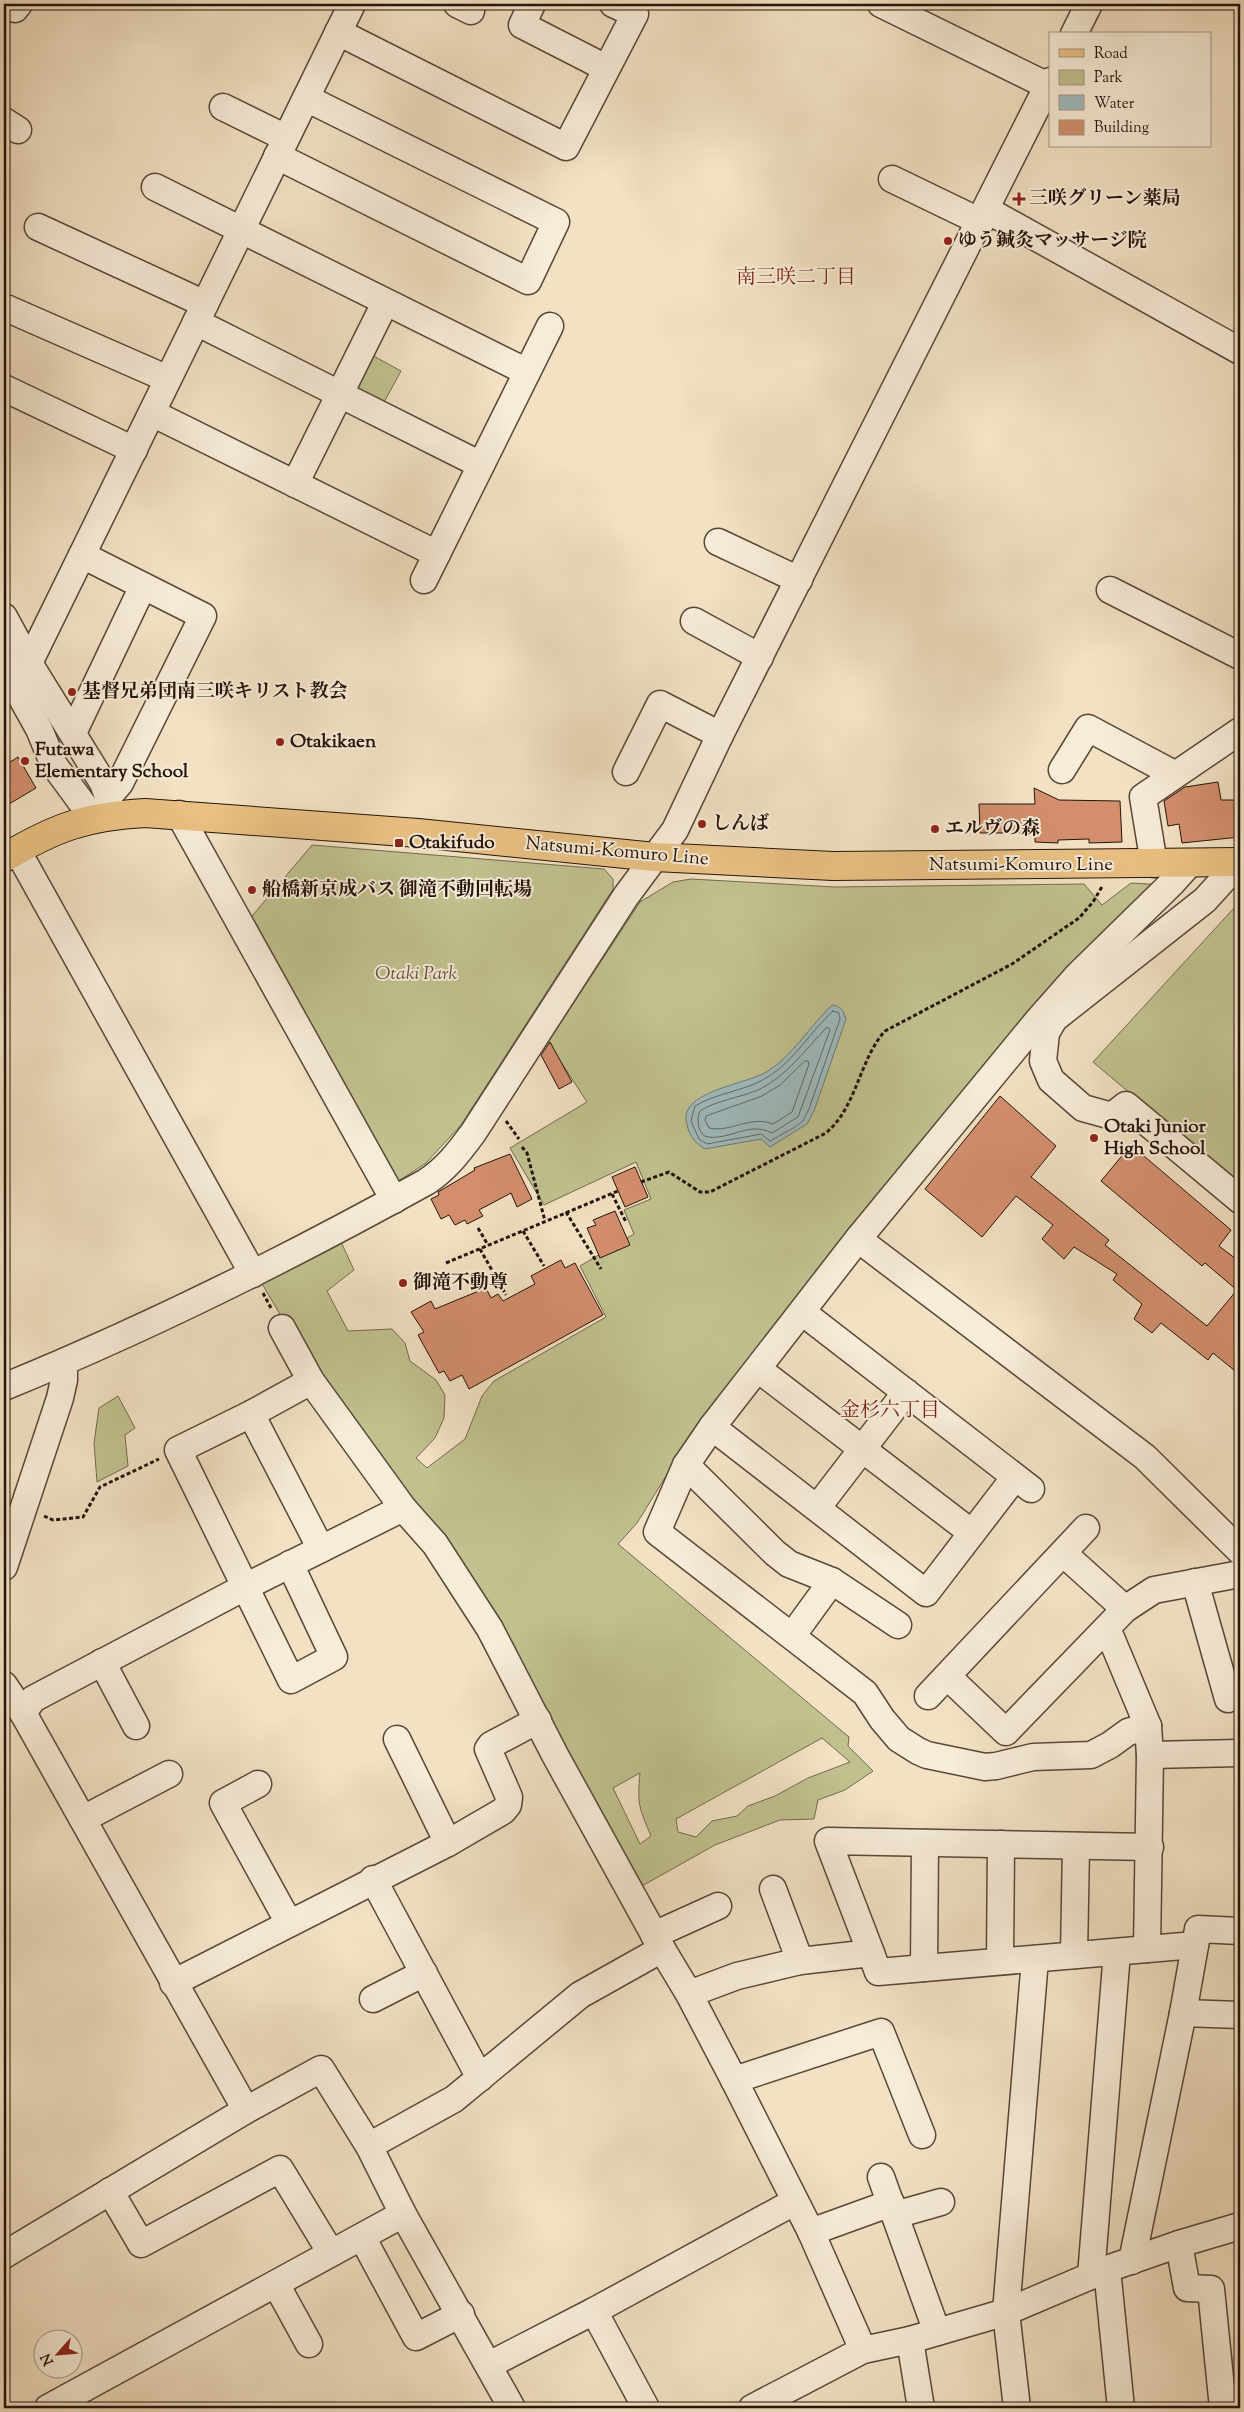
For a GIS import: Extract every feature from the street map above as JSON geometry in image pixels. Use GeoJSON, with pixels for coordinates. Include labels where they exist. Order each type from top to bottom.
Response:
{"type":"FeatureCollection","features":[{"type":"Feature","properties":{"kind":"main road","name":"Natsumi-Komuro Line"},"geometry":{"type":"LineString","coordinates":[[10,854],[45,834],[102,810],[179,814],[418,833],[655,857],[833,866],[1233,863]]}},
{"type":"Feature","properties":{"kind":"street"},"geometry":{"type":"LineString","coordinates":[[16,664],[82,555],[352,4]]}},
{"type":"Feature","properties":{"kind":"street"},"geometry":{"type":"LineString","coordinates":[[532,4],[522,25],[606,68]]}},
{"type":"Feature","properties":{"kind":"street"},"geometry":{"type":"LineString","coordinates":[[338,32],[566,147],[635,14],[613,4]]}},
{"type":"Feature","properties":{"kind":"street"},"geometry":{"type":"LineString","coordinates":[[4,1387],[64,1362],[253,1274],[394,1200],[431,1179],[445,1168],[474,1133],[626,896],[675,830],[720,735],[984,216],[1049,84],[881,4]]}},
{"type":"Feature","properties":{"kind":"street"},"geometry":{"type":"LineString","coordinates":[[1075,32],[1089,4]]}},
{"type":"Feature","properties":{"kind":"street"},"geometry":{"type":"LineString","coordinates":[[223,107],[282,147],[528,281],[556,222],[306,98]]}},
{"type":"Feature","properties":{"kind":"street"},"geometry":{"type":"LineString","coordinates":[[892,179],[984,216],[1240,351]]}},
{"type":"Feature","properties":{"kind":"street"},"geometry":{"type":"LineString","coordinates":[[155,187],[527,372]]}},
{"type":"Feature","properties":{"kind":"street"},"geometry":{"type":"LineString","coordinates":[[38,227],[201,313],[341,394],[481,465]]}},
{"type":"Feature","properties":{"kind":"street"},"geometry":{"type":"LineString","coordinates":[[295,484],[386,303]]}},
{"type":"Feature","properties":{"kind":"street"},"geometry":{"type":"LineString","coordinates":[[6,308],[168,379]]}},
{"type":"Feature","properties":{"kind":"street"},"geometry":{"type":"LineString","coordinates":[[424,580],[550,326]]}},
{"type":"Feature","properties":{"kind":"street"},"geometry":{"type":"LineString","coordinates":[[4,388],[134,450]]}},
{"type":"Feature","properties":{"kind":"street"},"geometry":{"type":"LineString","coordinates":[[152,413],[437,554]]}},
{"type":"Feature","properties":{"kind":"street"},"geometry":{"type":"LineString","coordinates":[[718,542],[799,580]]}},
{"type":"Feature","properties":{"kind":"street"},"geometry":{"type":"LineString","coordinates":[[82,555],[203,616],[120,783],[102,810]]}},
{"type":"Feature","properties":{"kind":"street"},"geometry":{"type":"LineString","coordinates":[[73,733],[143,586]]}},
{"type":"Feature","properties":{"kind":"street"},"geometry":{"type":"LineString","coordinates":[[1110,590],[1240,656]]}},
{"type":"Feature","properties":{"kind":"street"},"geometry":{"type":"LineString","coordinates":[[4,617],[16,664],[54,766],[102,810]]}},
{"type":"Feature","properties":{"kind":"street"},"geometry":{"type":"LineString","coordinates":[[694,621],[760,657]]}},
{"type":"Feature","properties":{"kind":"street"},"geometry":{"type":"LineString","coordinates":[[16,664],[73,733],[102,783],[102,810]]}},
{"type":"Feature","properties":{"kind":"street"},"geometry":{"type":"LineString","coordinates":[[626,772],[660,704],[720,735]]}},
{"type":"Feature","properties":{"kind":"street"},"geometry":{"type":"LineString","coordinates":[[1062,770],[1088,728],[1174,774]]}},
{"type":"Feature","properties":{"kind":"street"},"geometry":{"type":"LineString","coordinates":[[1154,864],[1143,797],[1174,774],[1240,731]]}},
{"type":"Feature","properties":{"kind":"street"},"geometry":{"type":"LineString","coordinates":[[179,814],[394,1200]]}},
{"type":"Feature","properties":{"kind":"street"},"geometry":{"type":"LineString","coordinates":[[10,854],[253,1274]]}},
{"type":"Feature","properties":{"kind":"street"},"geometry":{"type":"LineString","coordinates":[[1233,863],[1224,879],[1205,900],[1054,1019],[1046,1033],[1043,1061],[1051,1080],[1083,1108],[1112,1116],[1126,1105],[1240,1200]]}},
{"type":"Feature","properties":{"kind":"street"},"geometry":{"type":"LineString","coordinates":[[1148,1726],[1128,1732],[1110,1745],[1084,1756],[1033,1758],[996,1766],[985,1766],[927,1755],[900,1738],[882,1719],[865,1693],[657,1532],[686,1465],[712,1427],[858,1239],[1007,1057],[1077,976],[1189,864]]}},
{"type":"Feature","properties":{"kind":"street"},"geometry":{"type":"LineString","coordinates":[[1007,1057],[1017,1067],[1048,1072]]}},
{"type":"Feature","properties":{"kind":"street"},"geometry":{"type":"LineString","coordinates":[[858,1239],[1144,1458],[1240,1550]]}},
{"type":"Feature","properties":{"kind":"street"},"geometry":{"type":"LineString","coordinates":[[712,1427],[926,1593],[972,1533],[1023,1483],[802,1312]]}},
{"type":"Feature","properties":{"kind":"street"},"geometry":{"type":"LineString","coordinates":[[282,1328],[311,1381],[403,1508],[435,1544],[485,1621],[734,2080],[794,2202],[811,2232],[863,2350]]}},
{"type":"Feature","properties":{"kind":"street"},"geometry":{"type":"LineString","coordinates":[[4,1567],[60,1398],[64,1380],[64,1362]]}},
{"type":"Feature","properties":{"kind":"street"},"geometry":{"type":"LineString","coordinates":[[758,1369],[972,1533]]}},
{"type":"Feature","properties":{"kind":"street"},"geometry":{"type":"LineString","coordinates":[[290,1564],[334,1657],[291,1680],[178,1450],[252,1414],[311,1381]]}},
{"type":"Feature","properties":{"kind":"street"},"geometry":{"type":"LineString","coordinates":[[817,1508],[906,1392]]}},
{"type":"Feature","properties":{"kind":"street"},"geometry":{"type":"LineString","coordinates":[[252,1414],[321,1549]]}},
{"type":"Feature","properties":{"kind":"street"},"geometry":{"type":"LineString","coordinates":[[686,1465],[775,1553],[789,1564],[832,1581],[898,1625]]}},
{"type":"Feature","properties":{"kind":"street"},"geometry":{"type":"LineString","coordinates":[[23,1713],[33,1698],[245,1587],[403,1508]]}},
{"type":"Feature","properties":{"kind":"street"},"geometry":{"type":"LineString","coordinates":[[928,1696],[1086,1528]]}},
{"type":"Feature","properties":{"kind":"street"},"geometry":{"type":"LineString","coordinates":[[1063,1553],[1116,1619],[1148,1726],[1150,1755],[1150,1848],[1147,1949]]}},
{"type":"Feature","properties":{"kind":"street"},"geometry":{"type":"LineString","coordinates":[[947,1676],[1006,1732],[1116,1619],[1154,1590],[1240,1574]]}},
{"type":"Feature","properties":{"kind":"street"},"geometry":{"type":"LineString","coordinates":[[792,1636],[832,1581]]}},
{"type":"Feature","properties":{"kind":"street"},"geometry":{"type":"LineString","coordinates":[[1195,1582],[1228,1699]]}},
{"type":"Feature","properties":{"kind":"street"},"geometry":{"type":"LineString","coordinates":[[102,1662],[136,1726]]}},
{"type":"Feature","properties":{"kind":"street"},"geometry":{"type":"LineString","coordinates":[[4,1685],[23,1713],[246,2110]]}},
{"type":"Feature","properties":{"kind":"street"},"geometry":{"type":"LineString","coordinates":[[173,1982],[448,1842],[503,1811],[508,1805],[509,1797],[488,1749],[491,1745],[538,1720]]}},
{"type":"Feature","properties":{"kind":"street"},"geometry":{"type":"LineString","coordinates":[[397,1739],[448,1842]]}},
{"type":"Feature","properties":{"kind":"street"},"geometry":{"type":"LineString","coordinates":[[1150,1755],[1240,1753]]}},
{"type":"Feature","properties":{"kind":"street"},"geometry":{"type":"LineString","coordinates":[[83,1819],[169,1774]]}},
{"type":"Feature","properties":{"kind":"street"},"geometry":{"type":"LineString","coordinates":[[258,1784],[222,1803],[289,1923]]}},
{"type":"Feature","properties":{"kind":"street"},"geometry":{"type":"LineString","coordinates":[[1150,1848],[828,1841],[878,1972],[1195,1945]]}},
{"type":"Feature","properties":{"kind":"street"},"geometry":{"type":"LineString","coordinates":[[924,1968],[925,1843]]}},
{"type":"Feature","properties":{"kind":"street"},"geometry":{"type":"LineString","coordinates":[[1000,1961],[1001,1844]]}},
{"type":"Feature","properties":{"kind":"street"},"geometry":{"type":"LineString","coordinates":[[1074,1956],[1076,1846]]}},
{"type":"Feature","properties":{"kind":"street"},"geometry":{"type":"LineString","coordinates":[[374,1879],[480,2078]]}},
{"type":"Feature","properties":{"kind":"street"},"geometry":{"type":"LineString","coordinates":[[773,1889],[800,1961]]}},
{"type":"Feature","properties":{"kind":"street"},"geometry":{"type":"LineString","coordinates":[[368,2146],[454,2099],[580,1995],[658,1942],[718,1906]]}},
{"type":"Feature","properties":{"kind":"street"},"geometry":{"type":"LineString","coordinates":[[1132,2261],[1184,2013],[1198,1929],[1240,1931]]}},
{"type":"Feature","properties":{"kind":"street"},"geometry":{"type":"LineString","coordinates":[[1117,1952],[1099,2272],[1121,2408]]}},
{"type":"Feature","properties":{"kind":"street"},"geometry":{"type":"LineString","coordinates":[[689,1994],[737,1976],[800,1961],[871,1954]]}},
{"type":"Feature","properties":{"kind":"street"},"geometry":{"type":"LineString","coordinates":[[1017,2408],[1006,2312],[1035,1959]]}},
{"type":"Feature","properties":{"kind":"street"},"geometry":{"type":"LineString","coordinates":[[373,1999],[424,1973]]}},
{"type":"Feature","properties":{"kind":"street"},"geometry":{"type":"LineString","coordinates":[[1184,2013],[1240,2015]]}},
{"type":"Feature","properties":{"kind":"street"},"geometry":{"type":"LineString","coordinates":[[734,2080],[881,2032],[922,2135]]}},
{"type":"Feature","properties":{"kind":"street"},"geometry":{"type":"LineString","coordinates":[[4,2255],[246,2110],[321,2069],[368,2146],[403,2214],[490,2365],[512,2408]]}},
{"type":"Feature","properties":{"kind":"street"},"geometry":{"type":"LineString","coordinates":[[110,2191],[141,2244],[280,2169],[331,2253]]}},
{"type":"Feature","properties":{"kind":"street"},"geometry":{"type":"LineString","coordinates":[[882,2177],[937,2332]]}},
{"type":"Feature","properties":{"kind":"street"},"geometry":{"type":"LineString","coordinates":[[490,2365],[594,2312],[794,2202]]}},
{"type":"Feature","properties":{"kind":"street"},"geometry":{"type":"LineString","coordinates":[[811,2232],[893,2209],[941,2202]]}},
{"type":"Feature","properties":{"kind":"street"},"geometry":{"type":"LineString","coordinates":[[48,2408],[403,2214]]}},
{"type":"Feature","properties":{"kind":"street"},"geometry":{"type":"LineString","coordinates":[[752,2408],[780,2402],[863,2350],[910,2340],[1006,2312],[1099,2272],[1179,2244],[1240,2226]]}},
{"type":"Feature","properties":{"kind":"street"},"geometry":{"type":"LineString","coordinates":[[362,2236],[416,2337],[460,2314]]}},
{"type":"Feature","properties":{"kind":"street"},"geometry":{"type":"LineString","coordinates":[[1179,2244],[1187,2288],[1211,2289],[1228,2396]]}},
{"type":"Feature","properties":{"kind":"street"},"geometry":{"type":"LineString","coordinates":[[276,2284],[309,2344]]}},
{"type":"Feature","properties":{"kind":"street"},"geometry":{"type":"LineString","coordinates":[[594,2312],[646,2408]]}},
{"type":"Feature","properties":{"kind":"street"},"geometry":{"type":"LineString","coordinates":[[910,2340],[920,2408]]}},
{"type":"Feature","properties":{"kind":"path"},"geometry":{"type":"LineString","coordinates":[[641,1182],[669,1172],[700,1192],[710,1192],[826,1133],[841,1118],[875,1042],[885,1031],[1020,959],[1079,918],[1093,902],[1106,881]]}},
{"type":"Feature","properties":{"kind":"path"},"geometry":{"type":"LineString","coordinates":[[505,1119],[519,1139]]}},
{"type":"Feature","properties":{"kind":"path"},"geometry":{"type":"LineString","coordinates":[[522,1147],[527,1153],[545,1221]]}},
{"type":"Feature","properties":{"kind":"path"},"geometry":{"type":"LineString","coordinates":[[446,1263],[618,1192]]}},
{"type":"Feature","properties":{"kind":"path"},"geometry":{"type":"LineString","coordinates":[[612,1194],[626,1222]]}},
{"type":"Feature","properties":{"kind":"path"},"geometry":{"type":"LineString","coordinates":[[566,1212],[601,1269]]}},
{"type":"Feature","properties":{"kind":"path"},"geometry":{"type":"LineString","coordinates":[[478,1228],[488,1245]]}},
{"type":"Feature","properties":{"kind":"path"},"geometry":{"type":"LineString","coordinates":[[523,1231],[544,1266]]}},
{"type":"Feature","properties":{"kind":"path"},"geometry":{"type":"LineString","coordinates":[[480,1249],[506,1295]]}},
{"type":"Feature","properties":{"kind":"path"},"geometry":{"type":"LineString","coordinates":[[253,1274],[282,1328]]}},
{"type":"Feature","properties":{"kind":"path"},"geometry":{"type":"LineString","coordinates":[[23,1507],[53,1520],[83,1517],[100,1487],[178,1450]]}},
{"type":"Feature","properties":{"kind":"green space"},"geometry":{"type":"Polygon","coordinates":[[[368,353],[401,371],[383,404],[353,390],[368,353]]]}},
{"type":"Feature","properties":{"kind":"green space","name":"Otaki Park"},"geometry":{"type":"Polygon","coordinates":[[[312,845],[604,869],[613,879],[613,889],[461,1125],[426,1163],[397,1182],[247,922],[312,845]]]}},
{"type":"Feature","properties":{"kind":"green space"},"geometry":{"type":"Polygon","coordinates":[[[691,879],[835,887],[1084,884],[1102,905],[1131,883],[1164,885],[695,1429],[637,1523],[618,1544],[849,1737],[848,1746],[873,1771],[845,1790],[818,1800],[814,1819],[780,1820],[715,1845],[633,1891],[560,1753],[322,1386],[261,1282],[341,1242],[354,1270],[327,1291],[348,1331],[392,1329],[405,1343],[410,1361],[436,1380],[445,1395],[444,1418],[435,1438],[416,1458],[427,1468],[465,1439],[482,1396],[494,1381],[606,1317],[580,1266],[634,1234],[624,1210],[651,1199],[636,1162],[544,1205],[510,1148],[587,1102],[548,1042],[640,902],[673,882],[691,879]],[[822,1738],[676,1819],[678,1832],[696,1837],[712,1821],[737,1816],[748,1806],[775,1796],[808,1778],[850,1762],[822,1738]],[[640,1773],[613,1788],[640,1844],[651,1836],[640,1806],[640,1773]]]}},
{"type":"Feature","properties":{"kind":"green space"},"geometry":{"type":"Polygon","coordinates":[[[1234,908],[1240,908],[1240,1186],[1093,1062],[1234,908]]]}},
{"type":"Feature","properties":{"kind":"green space"},"geometry":{"type":"Polygon","coordinates":[[[118,1396],[135,1428],[125,1435],[128,1466],[97,1482],[94,1443],[99,1408],[118,1396]]]}},
{"type":"Feature","properties":{"kind":"water"},"geometry":{"type":"Polygon","coordinates":[[[832,1005],[838,1006],[841,1009],[846,1019],[814,1111],[807,1124],[770,1147],[761,1139],[705,1149],[696,1142],[691,1136],[687,1125],[686,1113],[692,1104],[716,1090],[768,1071],[793,1049],[832,1005]]]}},
{"type":"Feature","properties":{"kind":"building"},"geometry":{"type":"Polygon","coordinates":[[[18,757],[36,788],[4,807],[4,766],[18,757]]]}},
{"type":"Feature","properties":{"kind":"building"},"geometry":{"type":"Polygon","coordinates":[[[1218,782],[1221,800],[1235,800],[1235,803],[1240,803],[1240,837],[1182,843],[1179,824],[1168,826],[1164,801],[1185,787],[1218,782]]]}},
{"type":"Feature","properties":{"kind":"building"},"geometry":{"type":"Polygon","coordinates":[[[1034,788],[1059,800],[1120,801],[1122,842],[1089,843],[1089,839],[1058,840],[1058,843],[1035,842],[1035,835],[1032,835],[1032,833],[980,833],[979,804],[1035,804],[1034,788]]]}},
{"type":"Feature","properties":{"kind":"building"},"geometry":{"type":"Polygon","coordinates":[[[550,1042],[572,1082],[559,1089],[541,1055],[550,1042]]]}},
{"type":"Feature","properties":{"kind":"building"},"geometry":{"type":"Polygon","coordinates":[[[1000,1096],[1056,1146],[1031,1177],[1109,1240],[1105,1245],[1207,1326],[1237,1290],[1205,1263],[1202,1266],[1101,1181],[1131,1145],[1231,1230],[1219,1246],[1240,1262],[1240,1375],[1213,1353],[1208,1360],[1161,1323],[1152,1333],[1134,1319],[1142,1304],[1113,1280],[1117,1274],[1074,1247],[1064,1259],[1042,1239],[1053,1225],[1016,1196],[982,1237],[925,1189],[1000,1096]]]}},
{"type":"Feature","properties":{"kind":"building"},"geometry":{"type":"Polygon","coordinates":[[[510,1154],[532,1199],[517,1207],[511,1193],[479,1210],[483,1216],[467,1224],[465,1220],[455,1225],[449,1215],[441,1219],[431,1199],[439,1195],[438,1192],[475,1170],[474,1168],[510,1154]]]}},
{"type":"Feature","properties":{"kind":"building"},"geometry":{"type":"Polygon","coordinates":[[[635,1167],[648,1197],[625,1207],[612,1177],[635,1167]]]}},
{"type":"Feature","properties":{"kind":"building"},"geometry":{"type":"Polygon","coordinates":[[[615,1211],[630,1245],[600,1258],[587,1228],[596,1225],[593,1220],[615,1211]]]}},
{"type":"Feature","properties":{"kind":"building"},"geometry":{"type":"Polygon","coordinates":[[[561,1260],[565,1268],[575,1263],[603,1315],[469,1389],[462,1375],[450,1381],[444,1371],[439,1373],[418,1335],[424,1332],[411,1312],[431,1301],[435,1309],[486,1288],[491,1298],[498,1294],[503,1301],[535,1284],[531,1276],[561,1260]]]}},
{"type":"Feature","properties":{"kind":"place","name":"三咲グリーン薬局"},"geometry":{"type":"Point","coordinates":[1019,199]}},
{"type":"Feature","properties":{"kind":"place","name":"ゆう鍼灸マッサージ院"},"geometry":{"type":"Point","coordinates":[948,241]}},
{"type":"Feature","properties":{"kind":"place","name":"基督兄弟団南三咲キリスト教会"},"geometry":{"type":"Point","coordinates":[72,692]}},
{"type":"Feature","properties":{"kind":"place","name":"Otakikaen"},"geometry":{"type":"Point","coordinates":[280,742]}},
{"type":"Feature","properties":{"kind":"place","name":"Futawa Elementary School"},"geometry":{"type":"Point","coordinates":[25,761]}},
{"type":"Feature","properties":{"kind":"place","name":"しんば"},"geometry":{"type":"Point","coordinates":[702,824]}},
{"type":"Feature","properties":{"kind":"place","name":"エルヴの森"},"geometry":{"type":"Point","coordinates":[935,829]}},
{"type":"Feature","properties":{"kind":"place","name":"Otakifudo"},"geometry":{"type":"Point","coordinates":[399,843]}},
{"type":"Feature","properties":{"kind":"place","name":"船橋新京成バス 御滝不動回転場"},"geometry":{"type":"Point","coordinates":[252,890]}},
{"type":"Feature","properties":{"kind":"place","name":"Otaki Junior High School"},"geometry":{"type":"Point","coordinates":[1094,1138]}},
{"type":"Feature","properties":{"kind":"place","name":"御滝不動尊"},"geometry":{"type":"Point","coordinates":[403,1283]}},
{"type":"Feature","properties":{"kind":"district","name":"南三咲二丁目"},"geometry":{"type":"Point","coordinates":[796,278]}},
{"type":"Feature","properties":{"kind":"district","name":"金杉六丁目"},"geometry":{"type":"Point","coordinates":[890,1411]}}]}
